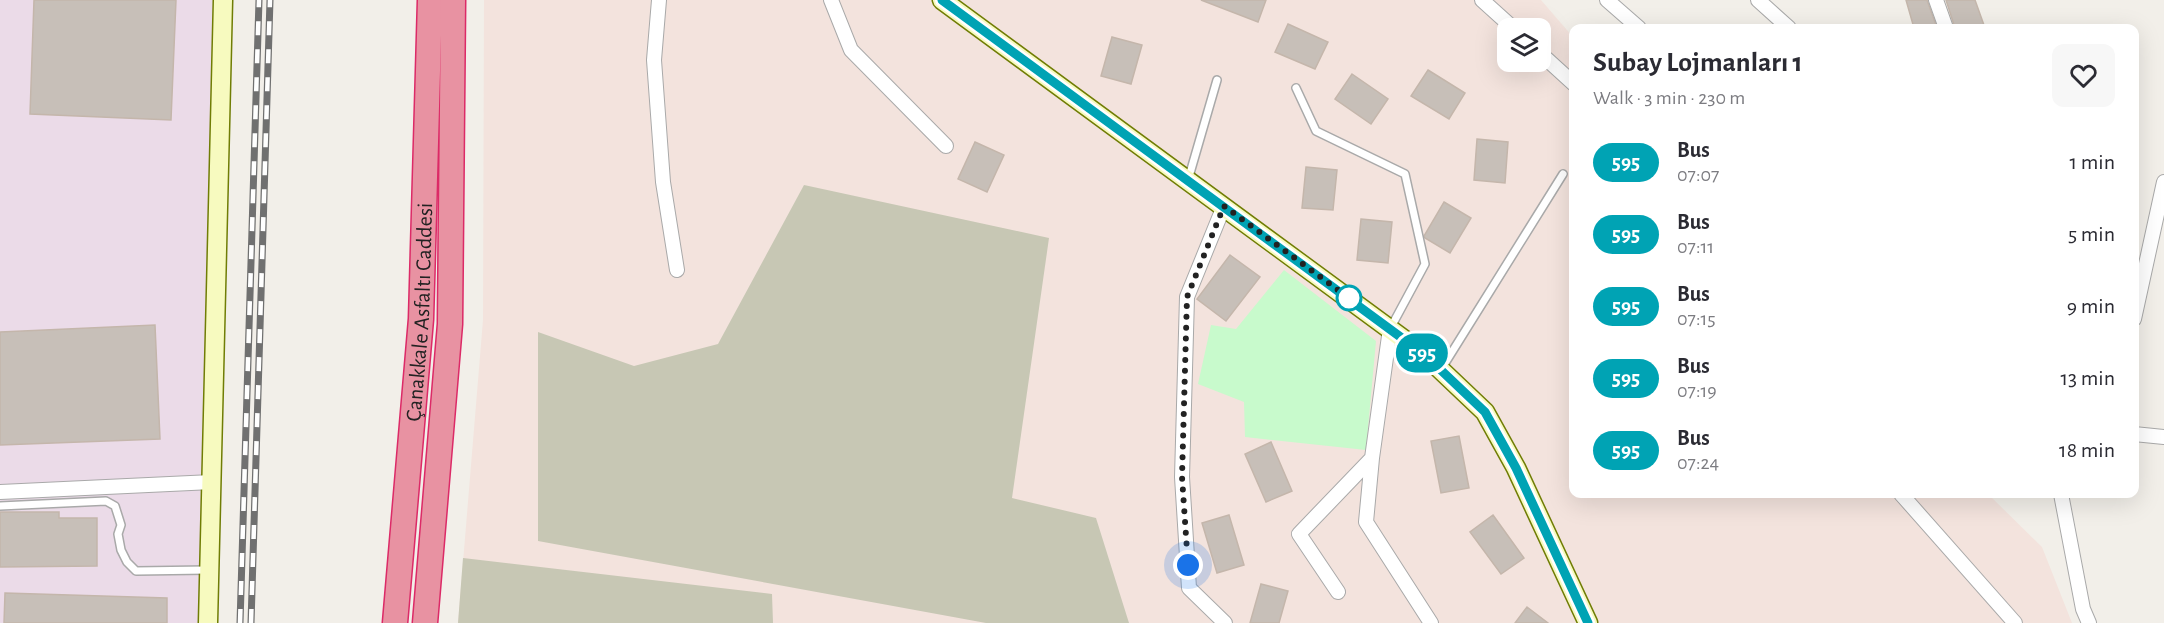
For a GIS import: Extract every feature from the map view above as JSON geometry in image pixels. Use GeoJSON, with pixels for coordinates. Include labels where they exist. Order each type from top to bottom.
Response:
{"type":"FeatureCollection","features":[{"type":"Feature","properties":{"kind":"highway","name":"Çanakkale Asfaltı Caddesi"},"geometry":{"type":"LineString","coordinates":[[395,623],[421,319],[430,0]]}},
{"type":"Feature","properties":{"kind":"highway","name":"Çanakkale Asfaltı Caddesi"},"geometry":{"type":"LineString","coordinates":[[425,623],[450,324],[453,0]]}},
{"type":"Feature","properties":{"kind":"street"},"geometry":{"type":"LineString","coordinates":[[208,623],[223,0]]}},
{"type":"Feature","properties":{"kind":"street"},"geometry":{"type":"LineString","coordinates":[[659,0],[654,60],[663,182],[676,270]]}},
{"type":"Feature","properties":{"kind":"street"},"geometry":{"type":"LineString","coordinates":[[831,0],[851,50],[946,146]]}},
{"type":"Feature","properties":{"kind":"street"},"geometry":{"type":"LineString","coordinates":[[942,0],[1425,355],[1485,412],[1516,468],[1588,623]]}},
{"type":"Feature","properties":{"kind":"street"},"geometry":{"type":"LineString","coordinates":[[1482,0],[1502,18]]}},
{"type":"Feature","properties":{"kind":"street"},"geometry":{"type":"LineString","coordinates":[[1607,0],[1634,24]]}},
{"type":"Feature","properties":{"kind":"street"},"geometry":{"type":"LineString","coordinates":[[1758,0],[1785,24]]}},
{"type":"Feature","properties":{"kind":"street"},"geometry":{"type":"LineString","coordinates":[[1936,0],[1945,24]]}},
{"type":"Feature","properties":{"kind":"street"},"geometry":{"type":"LineString","coordinates":[[1551,63],[1569,79]]}},
{"type":"Feature","properties":{"kind":"street"},"geometry":{"type":"LineString","coordinates":[[2139,296],[2164,182]]}},
{"type":"Feature","properties":{"kind":"street"},"geometry":{"type":"LineString","coordinates":[[1224,206],[1187,297],[1182,477],[1189,588],[1225,623]]}},
{"type":"Feature","properties":{"kind":"street"},"geometry":{"type":"LineString","coordinates":[[1390,329],[1372,458],[1366,522],[1431,623]]}},
{"type":"Feature","properties":{"kind":"street"},"geometry":{"type":"LineString","coordinates":[[2139,434],[2164,437]]}},
{"type":"Feature","properties":{"kind":"street"},"geometry":{"type":"LineString","coordinates":[[1338,591],[1299,534],[1372,458]]}},
{"type":"Feature","properties":{"kind":"street"},"geometry":{"type":"LineString","coordinates":[[0,492],[212,482]]}},
{"type":"Feature","properties":{"kind":"street"},"geometry":{"type":"LineString","coordinates":[[1905,498],[2015,623]]}},
{"type":"Feature","properties":{"kind":"street"},"geometry":{"type":"LineString","coordinates":[[2062,498],[2083,609],[2089,623]]}},
{"type":"Feature","properties":{"kind":"lane"},"geometry":{"type":"LineString","coordinates":[[1188,180],[1216,80]]}},
{"type":"Feature","properties":{"kind":"lane"},"geometry":{"type":"LineString","coordinates":[[1296,88],[1316,131],[1405,174],[1425,264],[1390,329]]}},
{"type":"Feature","properties":{"kind":"lane"},"geometry":{"type":"LineString","coordinates":[[1441,370],[1563,174]]}},
{"type":"Feature","properties":{"kind":"lane"},"geometry":{"type":"LineString","coordinates":[[0,506],[106,501],[115,506],[121,525],[118,534],[121,550],[127,562],[136,571],[210,570]]}},
{"type":"Feature","properties":{"kind":"shaded area"},"geometry":{"type":"Polygon","coordinates":[[[0,0],[222,0],[207,623],[0,623],[0,0]]]}},
{"type":"Feature","properties":{"kind":"shaded area"},"geometry":{"type":"Polygon","coordinates":[[[484,0],[1541,0],[1569,32],[1569,498],[1992,498],[2042,547],[2072,623],[458,623],[483,320],[484,0]]]}},
{"type":"Feature","properties":{"kind":"shaded area"},"geometry":{"type":"Polygon","coordinates":[[[804,185],[1049,238],[1012,498],[1096,518],[1129,623],[986,623],[538,541],[538,332],[634,366],[718,344],[804,185]]]}},
{"type":"Feature","properties":{"kind":"shaded area"},"geometry":{"type":"Polygon","coordinates":[[[463,558],[772,594],[773,623],[458,623],[463,558]]]}},
{"type":"Feature","properties":{"kind":"green space"},"geometry":{"type":"Polygon","coordinates":[[[1284,270],[1376,341],[1366,450],[1245,437],[1244,402],[1198,384],[1211,325],[1236,329],[1284,270]]]}},
{"type":"Feature","properties":{"kind":"building"},"geometry":{"type":"Polygon","coordinates":[[[34,0],[176,0],[171,120],[30,114],[34,0]]]}},
{"type":"Feature","properties":{"kind":"building"},"geometry":{"type":"Polygon","coordinates":[[[1201,0],[1266,0],[1258,22],[1201,0]]]}},
{"type":"Feature","properties":{"kind":"building"},"geometry":{"type":"Polygon","coordinates":[[[1906,0],[1927,0],[1936,24],[1913,24],[1906,0]]]}},
{"type":"Feature","properties":{"kind":"building"},"geometry":{"type":"Polygon","coordinates":[[[1946,0],[1975,0],[1984,24],[1954,24],[1946,0]]]}},
{"type":"Feature","properties":{"kind":"building"},"geometry":{"type":"Polygon","coordinates":[[[1288,24],[1328,42],[1315,69],[1275,52],[1288,24]]]}},
{"type":"Feature","properties":{"kind":"building"},"geometry":{"type":"Polygon","coordinates":[[[1112,37],[1142,45],[1131,84],[1101,76],[1112,37]]]}},
{"type":"Feature","properties":{"kind":"building"},"geometry":{"type":"Polygon","coordinates":[[[1428,70],[1465,93],[1449,119],[1411,96],[1428,70]]]}},
{"type":"Feature","properties":{"kind":"building"},"geometry":{"type":"Polygon","coordinates":[[[1352,74],[1388,99],[1371,124],[1335,99],[1352,74]]]}},
{"type":"Feature","properties":{"kind":"building"},"geometry":{"type":"Polygon","coordinates":[[[1477,139],[1508,142],[1505,183],[1474,180],[1477,139]]]}},
{"type":"Feature","properties":{"kind":"building"},"geometry":{"type":"Polygon","coordinates":[[[975,142],[1004,155],[987,192],[958,179],[975,142]]]}},
{"type":"Feature","properties":{"kind":"building"},"geometry":{"type":"Polygon","coordinates":[[[1306,167],[1337,170],[1333,210],[1302,208],[1306,167]]]}},
{"type":"Feature","properties":{"kind":"building"},"geometry":{"type":"Polygon","coordinates":[[[1444,202],[1471,218],[1450,253],[1424,236],[1444,202]]]}},
{"type":"Feature","properties":{"kind":"building"},"geometry":{"type":"Polygon","coordinates":[[[1361,219],[1392,222],[1388,263],[1357,260],[1361,219]]]}},
{"type":"Feature","properties":{"kind":"building"},"geometry":{"type":"Polygon","coordinates":[[[1230,255],[1260,277],[1226,321],[1197,299],[1230,255]]]}},
{"type":"Feature","properties":{"kind":"building"},"geometry":{"type":"Polygon","coordinates":[[[155,325],[160,439],[0,445],[0,332],[155,325]]]}},
{"type":"Feature","properties":{"kind":"building"},"geometry":{"type":"Polygon","coordinates":[[[1459,436],[1469,488],[1441,493],[1431,441],[1459,436]]]}},
{"type":"Feature","properties":{"kind":"building"},"geometry":{"type":"Polygon","coordinates":[[[1271,442],[1292,491],[1266,502],[1245,454],[1271,442]]]}},
{"type":"Feature","properties":{"kind":"building"},"geometry":{"type":"Polygon","coordinates":[[[0,512],[59,512],[59,518],[97,518],[97,566],[0,567],[0,512]]]}},
{"type":"Feature","properties":{"kind":"building"},"geometry":{"type":"Polygon","coordinates":[[[1229,515],[1244,565],[1217,573],[1202,523],[1229,515]]]}},
{"type":"Feature","properties":{"kind":"building"},"geometry":{"type":"Polygon","coordinates":[[[1493,515],[1524,558],[1501,574],[1470,532],[1493,515]]]}},
{"type":"Feature","properties":{"kind":"building"},"geometry":{"type":"Polygon","coordinates":[[[1261,584],[1288,591],[1279,623],[1250,623],[1261,584]]]}},
{"type":"Feature","properties":{"kind":"building"},"geometry":{"type":"Polygon","coordinates":[[[5,593],[167,598],[167,623],[4,623],[5,593]]]}},
{"type":"Feature","properties":{"kind":"building"},"geometry":{"type":"Polygon","coordinates":[[[1527,607],[1548,623],[1515,623],[1527,607]]]}},
{"type":"Feature","properties":{"kind":"railway"},"geometry":{"type":"LineString","coordinates":[[240,623],[259,0]]}},
{"type":"Feature","properties":{"kind":"railway"},"geometry":{"type":"LineString","coordinates":[[251,623],[270,0]]}},
{"type":"Feature","properties":{"kind":"bus line","name":"595"},"geometry":{"type":"LineString","coordinates":[[942,0],[1425,355],[1485,412],[1516,468],[1588,623]]}},
{"type":"Feature","properties":{"kind":"route"},"geometry":{"type":"LineString","coordinates":[[1188,565],[1182,477],[1187,297],[1224,206],[1349,298]]}}]}
